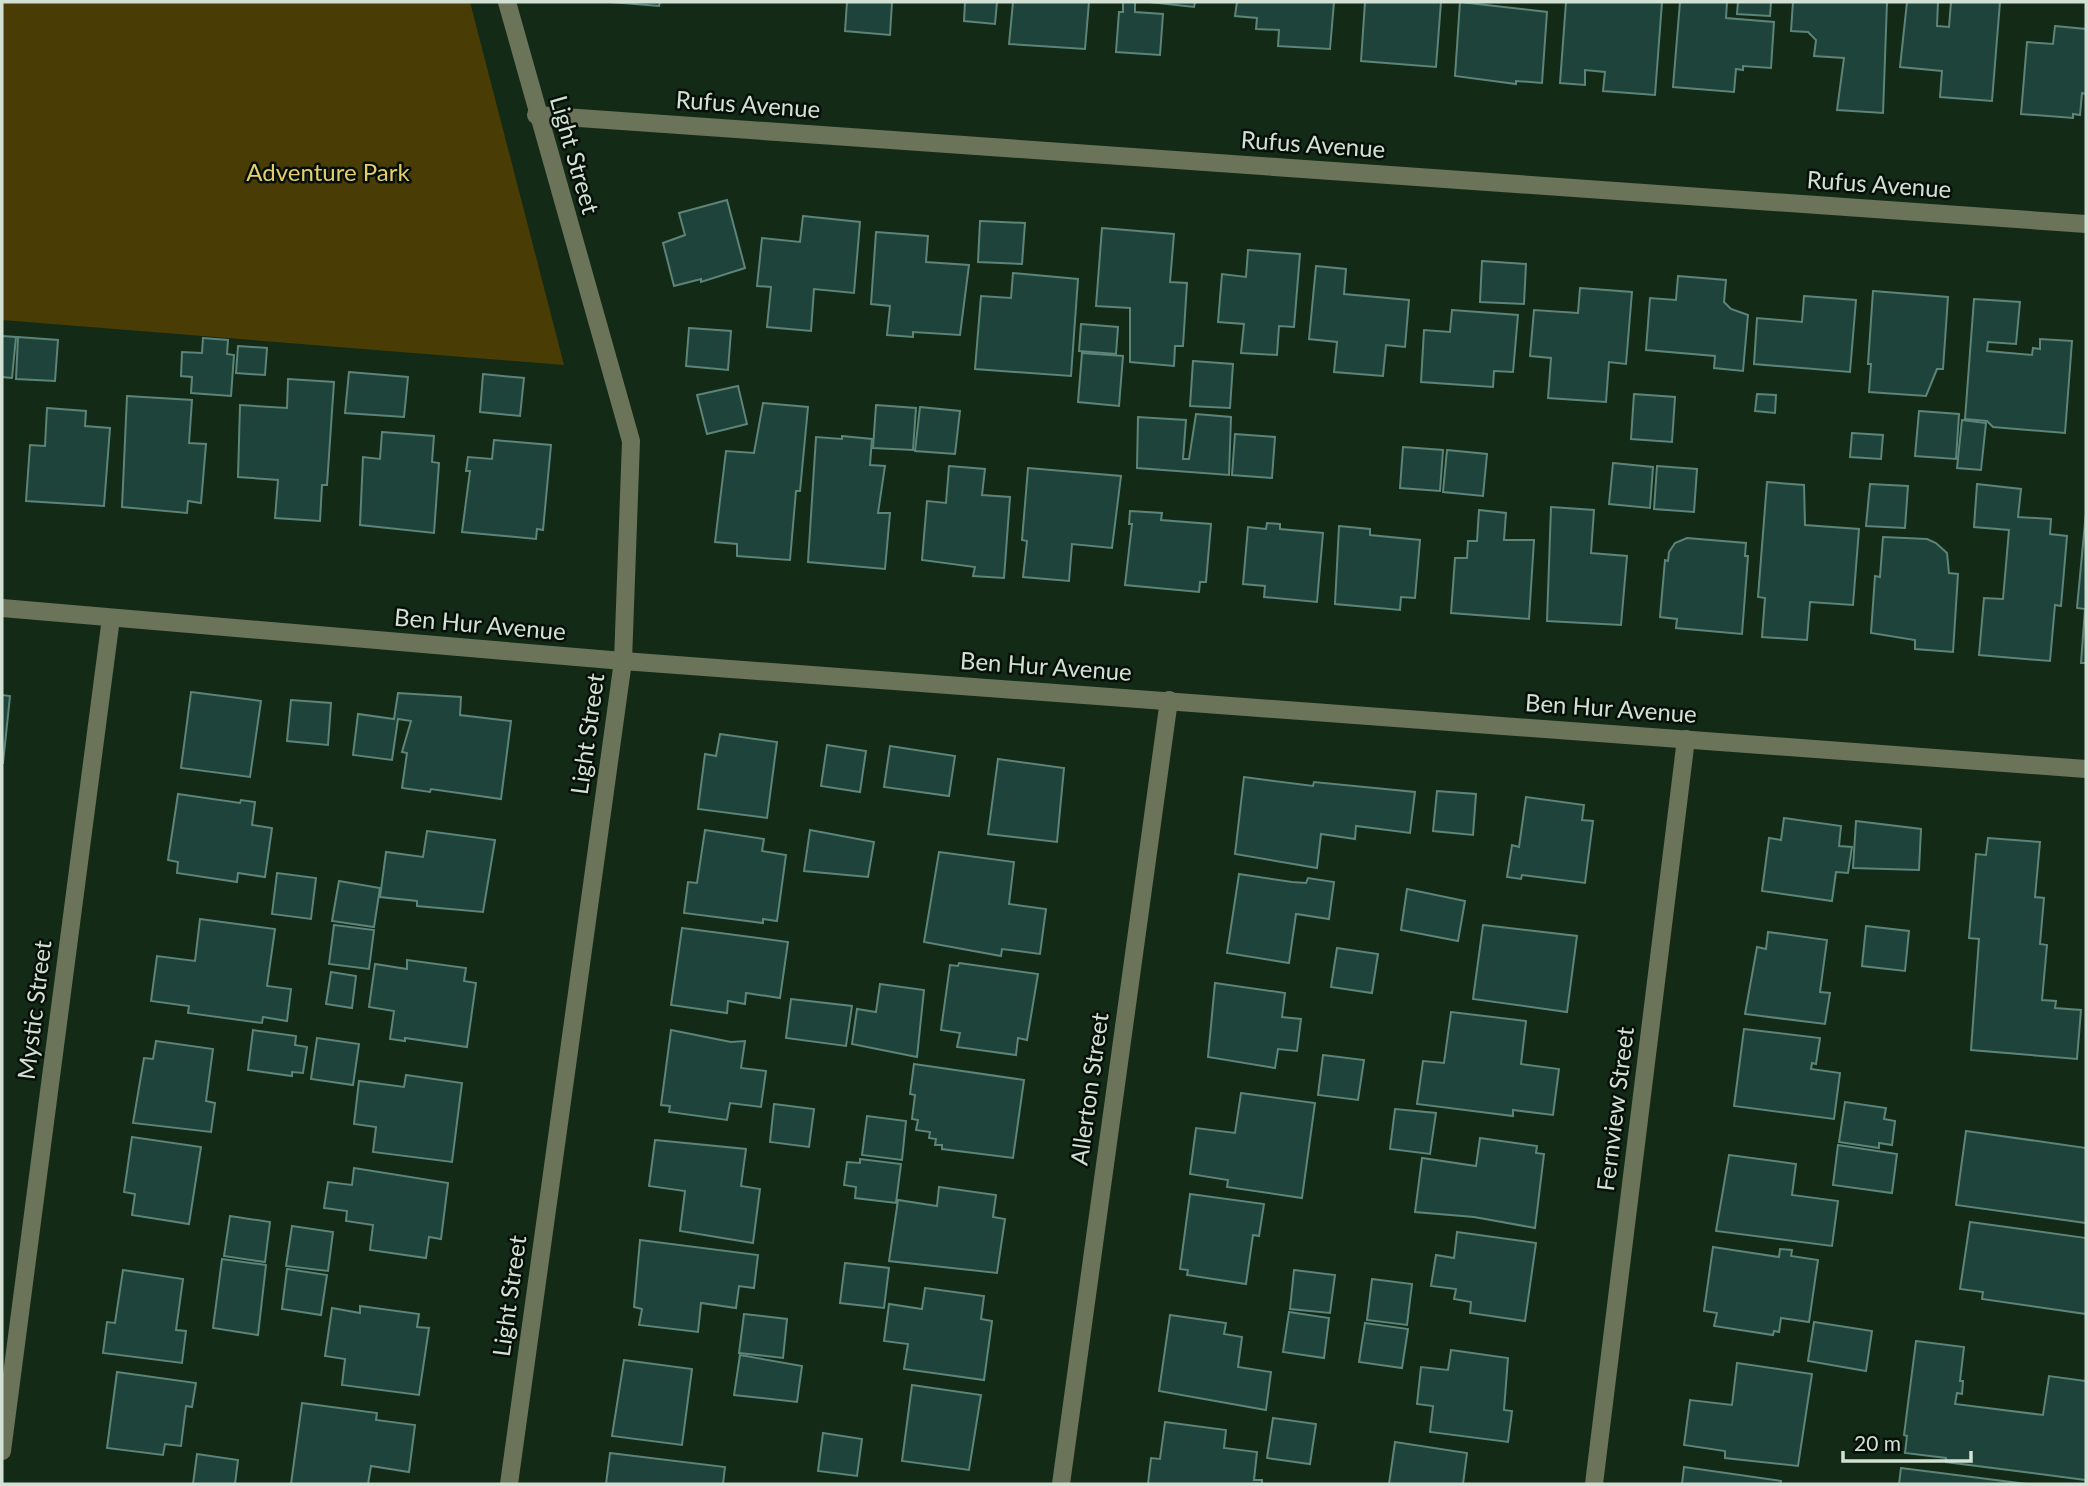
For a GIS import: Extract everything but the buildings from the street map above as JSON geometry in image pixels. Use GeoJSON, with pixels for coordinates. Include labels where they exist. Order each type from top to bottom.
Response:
{"type":"FeatureCollection","features":[{"type":"Feature","properties":{"kind":"street","name":"Light Street"},"geometry":{"type":"LineString","coordinates":[[507,2],[631,440],[623,661],[509,1484]]}},
{"type":"Feature","properties":{"kind":"street","name":"Rufus Avenue"},"geometry":{"type":"LineString","coordinates":[[537,115],[2086,224]]}},
{"type":"Feature","properties":{"kind":"street","name":"Ben Hur Avenue"},"geometry":{"type":"LineString","coordinates":[[2,608],[623,661],[2086,769]]}},
{"type":"Feature","properties":{"kind":"street","name":"Mystic Street"},"geometry":{"type":"LineString","coordinates":[[2,1451],[111,618]]}},
{"type":"Feature","properties":{"kind":"street","name":"Allerton Street"},"geometry":{"type":"LineString","coordinates":[[1060,1484],[1169,700]]}},
{"type":"Feature","properties":{"kind":"street","name":"Fernview Street"},"geometry":{"type":"LineString","coordinates":[[1594,1484],[1686,739]]}},
{"type":"Feature","properties":{"kind":"green space","name":"Adventure Park"},"geometry":{"type":"Polygon","coordinates":[[[2,2],[470,2],[564,365],[2,320],[2,2]]]}}]}
